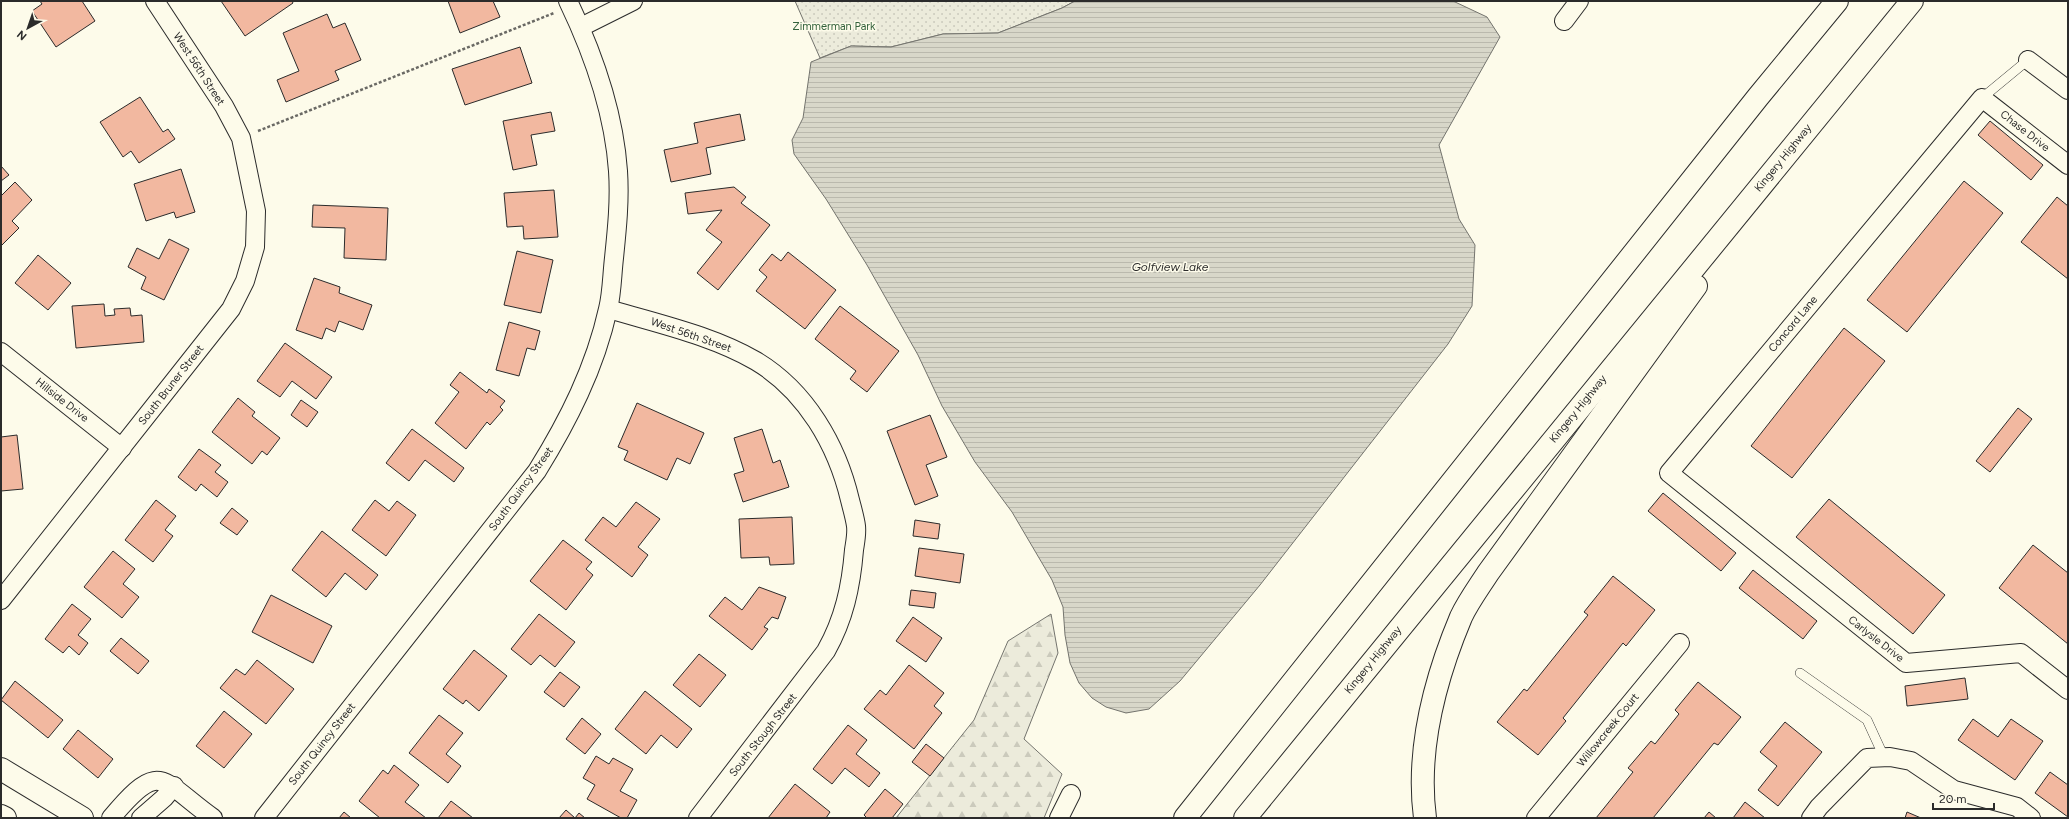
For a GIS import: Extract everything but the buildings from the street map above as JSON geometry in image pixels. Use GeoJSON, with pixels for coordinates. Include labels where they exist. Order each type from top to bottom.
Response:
{"type":"FeatureCollection","features":[{"type":"Feature","properties":{"kind":"main road"},"geometry":{"type":"LineString","coordinates":[[1185,818],[1753,103],[1837,1]]}},
{"type":"Feature","properties":{"kind":"main road","name":"Kingery Highway"},"geometry":{"type":"LineString","coordinates":[[1245,818],[1912,1]]}},
{"type":"Feature","properties":{"kind":"main road"},"geometry":{"type":"LineString","coordinates":[[1425,818],[1423,749],[1439,677],[1462,616],[1488,573],[1633,376],[1805,132]]}},
{"type":"Feature","properties":{"kind":"main road"},"geometry":{"type":"LineString","coordinates":[[1,768],[82,818]]}},
{"type":"Feature","properties":{"kind":"main road"},"geometry":{"type":"LineString","coordinates":[[1,816],[5,818]]}},
{"type":"Feature","properties":{"kind":"street","name":"West 56th Street"},"geometry":{"type":"LineString","coordinates":[[155,1],[224,106],[241,138]]}},
{"type":"Feature","properties":{"kind":"street"},"geometry":{"type":"LineString","coordinates":[[581,27],[633,1]]}},
{"type":"Feature","properties":{"kind":"street"},"geometry":{"type":"LineString","coordinates":[[1564,21],[1579,1]]}},
{"type":"Feature","properties":{"kind":"street","name":"South Quincy Street"},"geometry":{"type":"LineString","coordinates":[[264,818],[537,471],[576,402],[591,366],[608,309],[618,217],[618,170],[604,96],[581,27],[569,4]]}},
{"type":"Feature","properties":{"kind":"street"},"geometry":{"type":"LineString","coordinates":[[2028,60],[2066,85]]}},
{"type":"Feature","properties":{"kind":"street","name":"Chase Drive"},"geometry":{"type":"LineString","coordinates":[[1982,98],[2068,165]]}},
{"type":"Feature","properties":{"kind":"street","name":"Concord Lane"},"geometry":{"type":"LineString","coordinates":[[1747,536],[1669,473],[1982,98]]}},
{"type":"Feature","properties":{"kind":"street","name":"South Bruner Street"},"geometry":{"type":"LineString","coordinates":[[1,600],[231,309],[245,281],[255,247],[256,211],[241,138]]}},
{"type":"Feature","properties":{"kind":"street","name":"West 56th Street"},"geometry":{"type":"LineString","coordinates":[[608,309],[702,337],[729,347],[757,362],[783,381],[807,406],[826,434],[846,482],[856,526],[848,596],[834,636],[826,651]]}},
{"type":"Feature","properties":{"kind":"street","name":"Hillside Drive"},"geometry":{"type":"LineString","coordinates":[[1,352],[122,448]]}},
{"type":"Feature","properties":{"kind":"street","name":"Carlysle Drive"},"geometry":{"type":"LineString","coordinates":[[1747,536],[1906,663],[2021,652],[2068,690]]}},
{"type":"Feature","properties":{"kind":"street","name":"Willowcreek Court"},"geometry":{"type":"LineString","coordinates":[[1536,818],[1680,643]]}},
{"type":"Feature","properties":{"kind":"street","name":"South Stough Street"},"geometry":{"type":"LineString","coordinates":[[698,818],[826,651]]}},
{"type":"Feature","properties":{"kind":"street"},"geometry":{"type":"LineString","coordinates":[[1811,818],[1819,807],[1867,758],[1884,757],[1911,761],[1954,790],[2017,808],[2031,818]]}},
{"type":"Feature","properties":{"kind":"street"},"geometry":{"type":"LineString","coordinates":[[111,818],[129,796],[142,784],[153,780],[164,781],[174,786],[186,799],[213,818]]}},
{"type":"Feature","properties":{"kind":"street"},"geometry":{"type":"LineString","coordinates":[[141,818],[164,798],[174,786]]}},
{"type":"Feature","properties":{"kind":"street"},"geometry":{"type":"LineString","coordinates":[[1059,818],[1071,794]]}},
{"type":"Feature","properties":{"kind":"lane"},"geometry":{"type":"LineString","coordinates":[[1982,98],[2028,60]]}},
{"type":"Feature","properties":{"kind":"lane"},"geometry":{"type":"LineString","coordinates":[[1800,672],[1867,720],[1884,757]]}},
{"type":"Feature","properties":{"kind":"path"},"geometry":{"type":"LineString","coordinates":[[241,138],[569,4]]}},
{"type":"Feature","properties":{"kind":"green space","name":"Zimmerman Park"},"geometry":{"type":"Polygon","coordinates":[[[795,1],[1075,1],[1062,8],[998,33],[943,34],[891,47],[851,46],[820,58],[795,1]]]}},
{"type":"Feature","properties":{"kind":"green space"},"geometry":{"type":"Polygon","coordinates":[[[1051,614],[1058,653],[1024,739],[1062,774],[1044,818],[896,818],[974,720],[1008,641],[1051,614]]]}},
{"type":"Feature","properties":{"kind":"water","name":"Golfview Lake"},"geometry":{"type":"Polygon","coordinates":[[[1075,1],[1453,1],[1487,17],[1500,37],[1439,145],[1459,219],[1475,245],[1472,306],[1448,344],[1260,585],[1180,681],[1149,709],[1126,713],[1106,707],[1092,698],[1079,683],[1070,663],[1065,635],[1063,607],[1052,580],[1012,512],[975,462],[942,406],[918,355],[867,265],[826,199],[794,154],[792,140],[803,118],[811,62],[851,46],[891,47],[943,34],[998,33],[1062,8],[1075,1]]]}}]}
